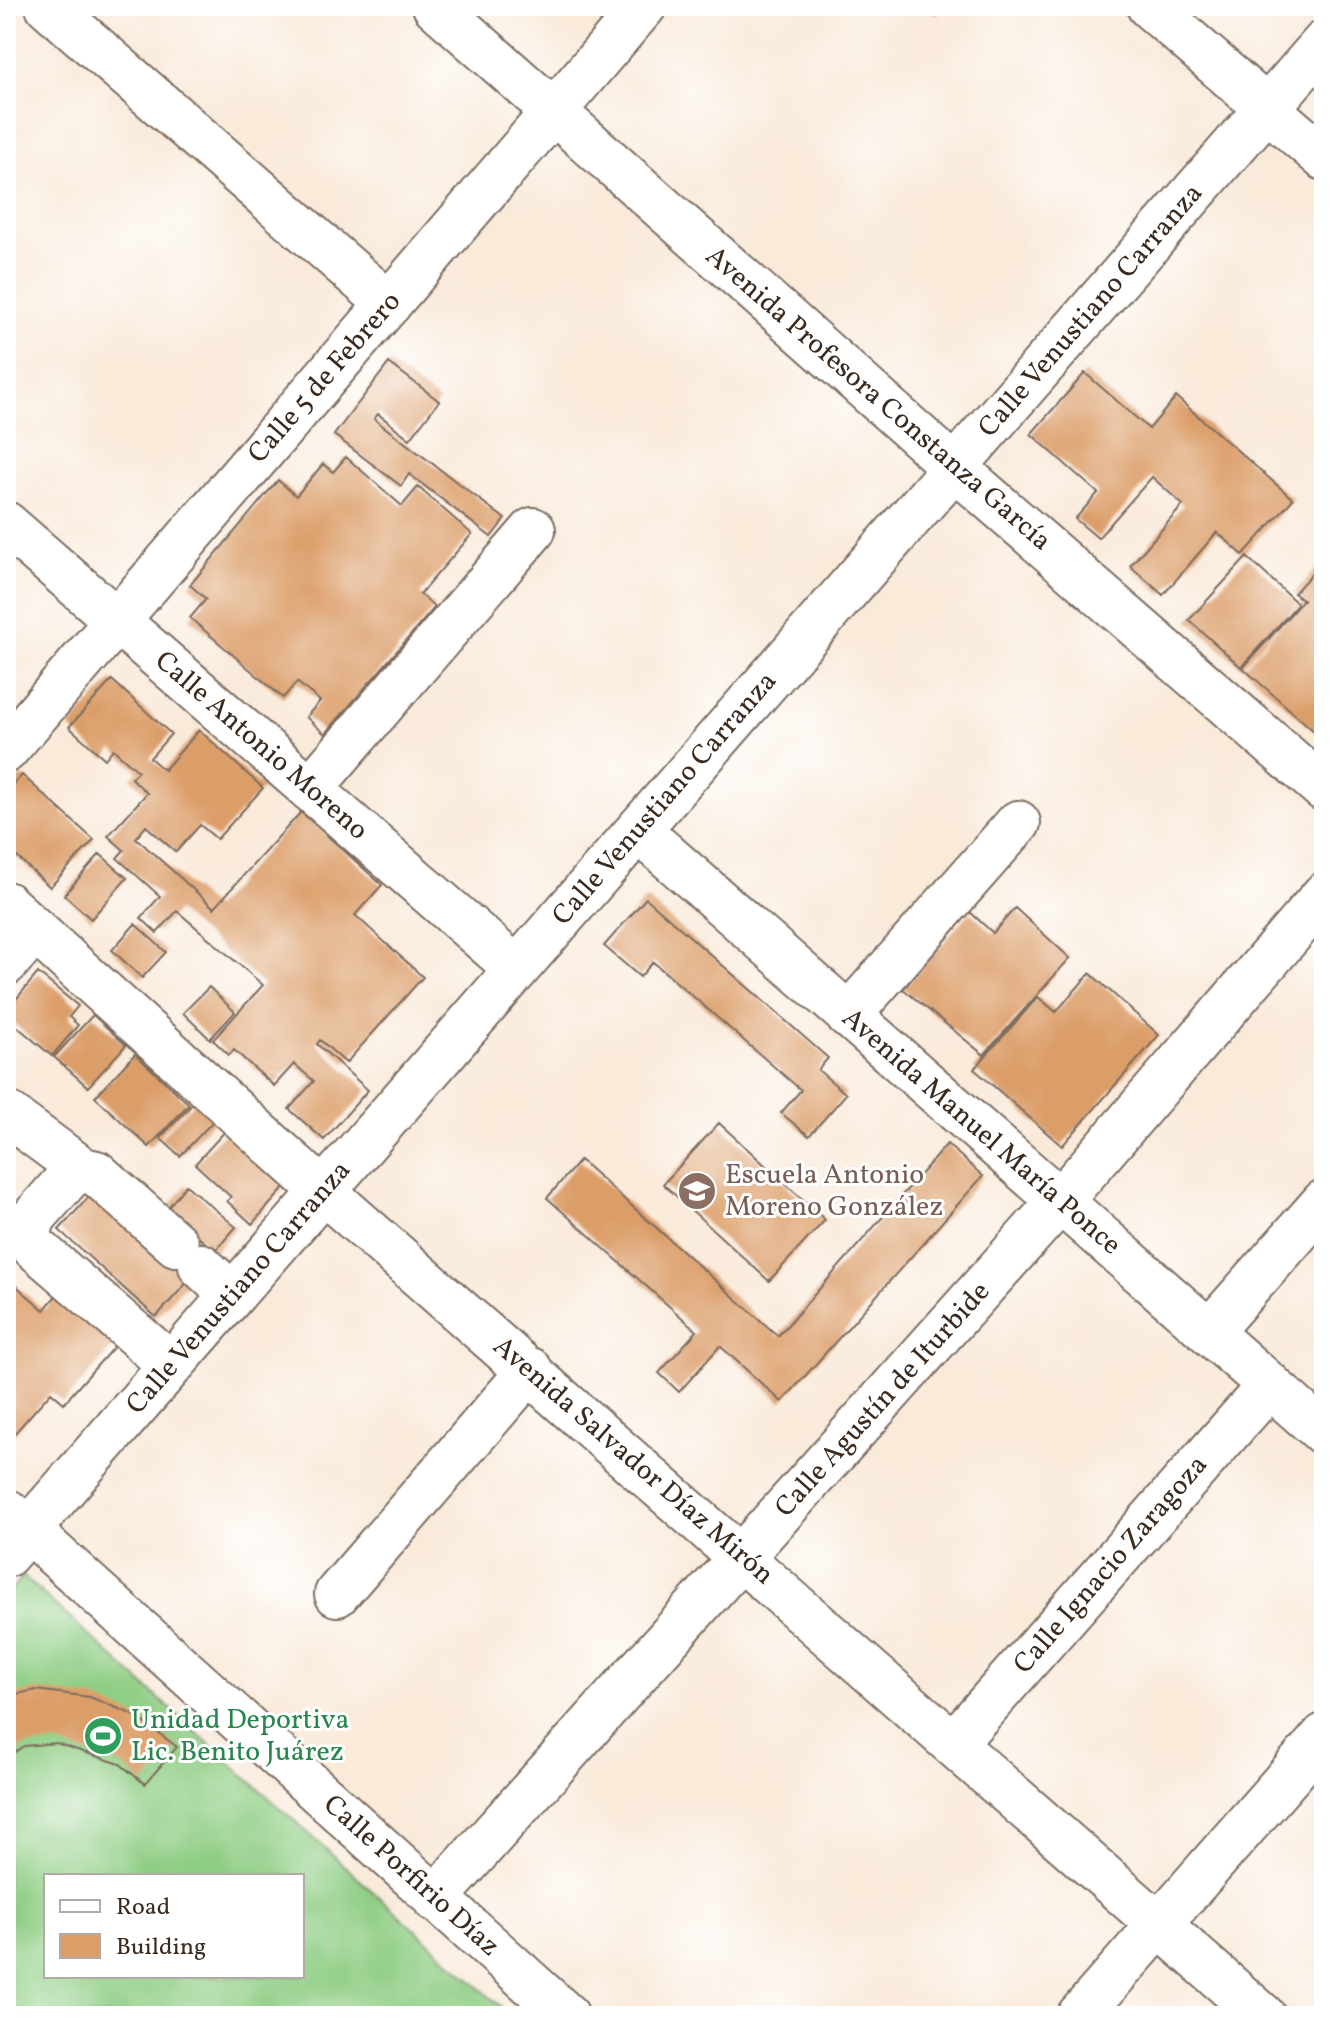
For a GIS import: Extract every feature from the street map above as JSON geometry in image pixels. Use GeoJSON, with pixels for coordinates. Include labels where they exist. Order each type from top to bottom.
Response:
{"type":"FeatureCollection","features":[{"type":"Feature","properties":{"kind":"street"},"geometry":{"type":"LineString","coordinates":[[48,6],[389,304]]}},
{"type":"Feature","properties":{"kind":"street","name":"Avenida Profesora Constanza García"},"geometry":{"type":"LineString","coordinates":[[435,6],[955,468],[1324,789]]}},
{"type":"Feature","properties":{"kind":"street","name":"Calle 5 de Febrero"},"geometry":{"type":"LineString","coordinates":[[6,750],[644,6]]}},
{"type":"Feature","properties":{"kind":"street"},"geometry":{"type":"LineString","coordinates":[[1149,6],[1324,158]]}},
{"type":"Feature","properties":{"kind":"street","name":"Calle Venustiano Carranza"},"geometry":{"type":"LineString","coordinates":[[14,1531],[171,1365],[203,1268],[323,1191],[1324,43]]}},
{"type":"Feature","properties":{"kind":"street","name":"Calle Antonio Moreno"},"geometry":{"type":"LineString","coordinates":[[6,524],[517,969]]}},
{"type":"Feature","properties":{"kind":"street"},"geometry":{"type":"LineString","coordinates":[[310,789],[533,530]]}},
{"type":"Feature","properties":{"kind":"street"},"geometry":{"type":"LineString","coordinates":[[848,1016],[1018,823]]}},
{"type":"Feature","properties":{"kind":"street","name":"Avenida Manuel María Ponce"},"geometry":{"type":"LineString","coordinates":[[638,830],[1324,1433]]}},
{"type":"Feature","properties":{"kind":"street","name":"Calle Agustín de Iturbide"},"geometry":{"type":"LineString","coordinates":[[435,1899],[1060,1201],[1324,895]]}},
{"type":"Feature","properties":{"kind":"street"},"geometry":{"type":"LineString","coordinates":[[6,963],[20,917]]}},
{"type":"Feature","properties":{"kind":"street","name":"Avenida Salvador Díaz Mirón"},"geometry":{"type":"LineString","coordinates":[[20,917],[323,1191],[1263,2016]]}},
{"type":"Feature","properties":{"kind":"street"},"geometry":{"type":"LineString","coordinates":[[6,1113],[83,1170],[96,1173],[203,1268]]}},
{"type":"Feature","properties":{"kind":"street"},"geometry":{"type":"LineString","coordinates":[[83,1170],[70,1176],[33,1218],[29,1234],[33,1246],[171,1365]]}},
{"type":"Feature","properties":{"kind":"street"},"geometry":{"type":"LineString","coordinates":[[1209,1332],[1324,1202]]}},
{"type":"Feature","properties":{"kind":"street"},"geometry":{"type":"LineString","coordinates":[[337,1594],[530,1370]]}},
{"type":"Feature","properties":{"kind":"street","name":"Calle Ignacio Zaragoza"},"geometry":{"type":"LineString","coordinates":[[953,1744],[1270,1385]]}},
{"type":"Feature","properties":{"kind":"street","name":"Calle Porfirio Díaz"},"geometry":{"type":"LineString","coordinates":[[14,1531],[567,2016]]}},
{"type":"Feature","properties":{"kind":"street"},"geometry":{"type":"LineString","coordinates":[[1079,2016],[1324,1736]]}},
{"type":"Feature","properties":{"kind":"green space","name":"Unidad Deportiva Lic. Benito Juárez"},"geometry":{"type":"Polygon","coordinates":[[[23,1576],[511,2016],[6,2016],[6,1596],[23,1576]]]}},
{"type":"Feature","properties":{"kind":"building"},"geometry":{"type":"Polygon","coordinates":[[[925,6],[944,6],[936,15],[925,6]]]}},
{"type":"Feature","properties":{"kind":"building"},"geometry":{"type":"Polygon","coordinates":[[[389,363],[439,401],[410,439],[378,414],[374,419],[505,519],[491,537],[409,474],[401,486],[334,435],[389,363]]]}},
{"type":"Feature","properties":{"kind":"building"},"geometry":{"type":"Polygon","coordinates":[[[1085,373],[1149,429],[1176,397],[1293,499],[1243,555],[1217,532],[1163,595],[1130,566],[1183,505],[1152,477],[1098,538],[1075,519],[1098,493],[1031,434],[1085,373]]]}},
{"type":"Feature","properties":{"kind":"building"},"geometry":{"type":"Polygon","coordinates":[[[346,457],[402,506],[418,487],[472,534],[420,594],[435,607],[325,734],[306,717],[320,701],[297,682],[283,698],[190,618],[206,599],[190,585],[278,480],[296,496],[323,464],[333,472],[346,457]]]}},
{"type":"Feature","properties":{"kind":"building"},"geometry":{"type":"Polygon","coordinates":[[[1247,557],[1298,604],[1241,667],[1189,620],[1247,557]]]}},
{"type":"Feature","properties":{"kind":"building"},"geometry":{"type":"Polygon","coordinates":[[[1324,560],[1324,740],[1243,668],[1303,600],[1294,593],[1324,560]]]}},
{"type":"Feature","properties":{"kind":"building"},"geometry":{"type":"Polygon","coordinates":[[[112,680],[171,734],[150,758],[164,770],[199,730],[263,788],[217,839],[200,825],[176,852],[146,826],[136,838],[214,908],[301,812],[382,885],[355,915],[423,977],[346,1063],[320,1040],[317,1044],[368,1090],[324,1140],[289,1109],[314,1081],[294,1064],[274,1086],[234,1050],[229,1055],[213,1040],[263,985],[177,911],[157,933],[141,918],[160,896],[117,858],[124,850],[108,836],[147,793],[131,778],[138,771],[113,749],[105,759],[69,727],[112,680]]]}},
{"type":"Feature","properties":{"kind":"building"},"geometry":{"type":"Polygon","coordinates":[[[22,775],[94,840],[50,887],[6,847],[6,792],[22,775]]]}},
{"type":"Feature","properties":{"kind":"building"},"geometry":{"type":"Polygon","coordinates":[[[100,854],[127,878],[91,919],[64,895],[100,854]]]}},
{"type":"Feature","properties":{"kind":"building"},"geometry":{"type":"Polygon","coordinates":[[[646,898],[828,1058],[818,1070],[846,1094],[809,1136],[781,1113],[801,1090],[653,962],[640,977],[604,946],[646,898]]]}},
{"type":"Feature","properties":{"kind":"building"},"geometry":{"type":"Polygon","coordinates":[[[1015,908],[1070,958],[984,1055],[903,989],[970,912],[993,933],[1015,908]]]}},
{"type":"Feature","properties":{"kind":"building"},"geometry":{"type":"Polygon","coordinates":[[[135,924],[166,952],[142,978],[112,950],[135,924]]]}},
{"type":"Feature","properties":{"kind":"building"},"geometry":{"type":"Polygon","coordinates":[[[38,973],[78,1006],[69,1017],[78,1025],[52,1056],[6,1017],[6,1011],[38,973]]]}},
{"type":"Feature","properties":{"kind":"building"},"geometry":{"type":"Polygon","coordinates":[[[1090,973],[1159,1035],[1062,1146],[974,1069],[1038,997],[1056,1012],[1090,973]]]}},
{"type":"Feature","properties":{"kind":"building"},"geometry":{"type":"Polygon","coordinates":[[[209,987],[235,1012],[210,1039],[183,1013],[209,987]]]}},
{"type":"Feature","properties":{"kind":"building"},"geometry":{"type":"Polygon","coordinates":[[[93,1015],[126,1045],[88,1087],[54,1057],[93,1015]]]}},
{"type":"Feature","properties":{"kind":"building"},"geometry":{"type":"Polygon","coordinates":[[[135,1054],[189,1104],[149,1147],[95,1097],[135,1054]]]}},
{"type":"Feature","properties":{"kind":"building"},"geometry":{"type":"Polygon","coordinates":[[[199,1097],[219,1115],[180,1156],[160,1138],[199,1097]]]}},
{"type":"Feature","properties":{"kind":"building"},"geometry":{"type":"Polygon","coordinates":[[[719,1123],[825,1220],[769,1281],[663,1184],[719,1123]]]}},
{"type":"Feature","properties":{"kind":"building"},"geometry":{"type":"Polygon","coordinates":[[[229,1127],[289,1183],[252,1224],[227,1201],[231,1197],[195,1164],[229,1127]]]}},
{"type":"Feature","properties":{"kind":"building"},"geometry":{"type":"Polygon","coordinates":[[[947,1144],[983,1176],[782,1402],[720,1346],[679,1392],[659,1373],[697,1331],[547,1198],[580,1160],[778,1336],[947,1144]]]}},
{"type":"Feature","properties":{"kind":"building"},"geometry":{"type":"Polygon","coordinates":[[[186,1185],[236,1227],[215,1251],[166,1210],[186,1185]]]}},
{"type":"Feature","properties":{"kind":"building"},"geometry":{"type":"Polygon","coordinates":[[[94,1191],[208,1259],[156,1317],[59,1230],[94,1191]]]}},
{"type":"Feature","properties":{"kind":"building"},"geometry":{"type":"Polygon","coordinates":[[[6,1277],[44,1310],[60,1291],[118,1342],[64,1403],[51,1392],[8,1441],[6,1277]]]}},
{"type":"Feature","properties":{"kind":"building"},"geometry":{"type":"Polygon","coordinates":[[[36,1690],[90,1697],[136,1716],[177,1747],[145,1784],[120,1764],[56,1743],[24,1746],[6,1758],[6,1696],[36,1690]]]}},
{"type":"Feature","properties":{"kind":"place","name":"Escuela Antonio Moreno González"},"geometry":{"type":"Point","coordinates":[697,1191]}},
{"type":"Feature","properties":{"kind":"place","name":"Unidad Deportiva Lic. Benito Juárez"},"geometry":{"type":"Point","coordinates":[103,1736]}}]}
